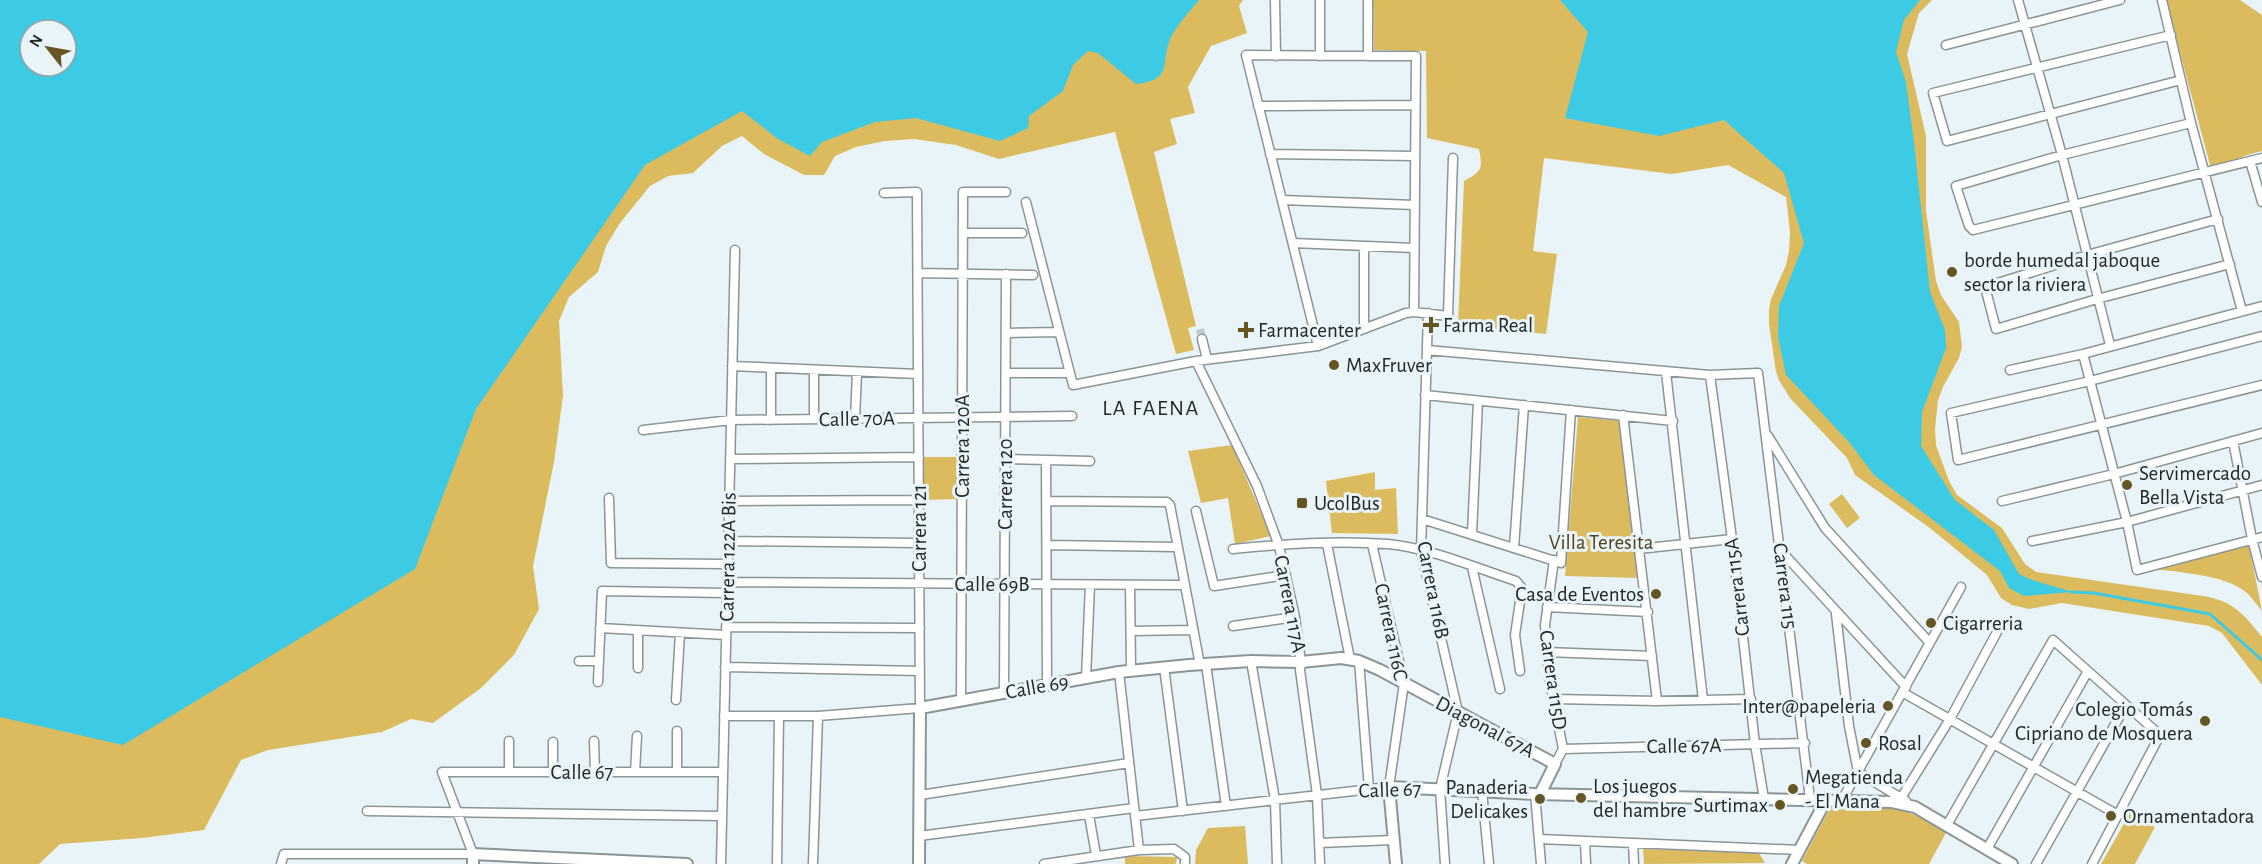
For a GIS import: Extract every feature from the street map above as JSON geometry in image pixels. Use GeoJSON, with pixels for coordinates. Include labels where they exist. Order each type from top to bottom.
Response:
{"type":"FeatureCollection","features":[{"type":"Feature","properties":{"kind":"street"},"geometry":{"type":"LineString","coordinates":[[1275,0],[1276,56]]}},
{"type":"Feature","properties":{"kind":"street"},"geometry":{"type":"LineString","coordinates":[[1320,0],[1320,56]]}},
{"type":"Feature","properties":{"kind":"street"},"geometry":{"type":"LineString","coordinates":[[1368,0],[1368,56]]}},
{"type":"Feature","properties":{"kind":"street"},"geometry":{"type":"LineString","coordinates":[[2018,0],[2062,155],[2110,345]]}},
{"type":"Feature","properties":{"kind":"street"},"geometry":{"type":"LineString","coordinates":[[1946,45],[2120,0]]}},
{"type":"Feature","properties":{"kind":"street"},"geometry":{"type":"LineString","coordinates":[[2162,0],[2191,123],[2242,311]]}},
{"type":"Feature","properties":{"kind":"street"},"geometry":{"type":"LineString","coordinates":[[2171,35],[1933,93],[1947,141],[2181,80]]}},
{"type":"Feature","properties":{"kind":"street"},"geometry":{"type":"LineString","coordinates":[[1318,346],[1246,56],[1416,56],[1414,312]]}},
{"type":"Feature","properties":{"kind":"street"},"geometry":{"type":"LineString","coordinates":[[1258,106],[1415,105]]}},
{"type":"Feature","properties":{"kind":"street"},"geometry":{"type":"LineString","coordinates":[[2191,123],[2062,155],[1956,186],[1969,226],[1973,230],[2262,158]]}},
{"type":"Feature","properties":{"kind":"street"},"geometry":{"type":"LineString","coordinates":[[1270,154],[1415,156]]}},
{"type":"Feature","properties":{"kind":"street"},"geometry":{"type":"LineString","coordinates":[[1026,202],[1073,385],[1207,359],[1318,346],[1364,327],[1414,312],[1448,316],[1453,158]]}},
{"type":"Feature","properties":{"kind":"street"},"geometry":{"type":"LineString","coordinates":[[2250,161],[2262,202]]}},
{"type":"Feature","properties":{"kind":"street","name":"Carrera 121"},"geometry":{"type":"LineString","coordinates":[[884,193],[918,192],[919,864]]}},
{"type":"Feature","properties":{"kind":"street","name":"Carrera 120A"},"geometry":{"type":"LineString","coordinates":[[961,701],[963,192],[1006,192]]}},
{"type":"Feature","properties":{"kind":"street"},"geometry":{"type":"LineString","coordinates":[[1282,200],[1414,205]]}},
{"type":"Feature","properties":{"kind":"street"},"geometry":{"type":"LineString","coordinates":[[2218,219],[2087,255],[1985,287],[1996,329],[2097,299],[2230,264]]}},
{"type":"Feature","properties":{"kind":"street"},"geometry":{"type":"LineString","coordinates":[[963,233],[1022,233]]}},
{"type":"Feature","properties":{"kind":"street"},"geometry":{"type":"LineString","coordinates":[[1293,243],[1414,248]]}},
{"type":"Feature","properties":{"kind":"street"},"geometry":{"type":"LineString","coordinates":[[1364,246],[1364,327]]}},
{"type":"Feature","properties":{"kind":"street","name":"Carrera 122A Bis"},"geometry":{"type":"LineString","coordinates":[[720,864],[735,250]]}},
{"type":"Feature","properties":{"kind":"street"},"geometry":{"type":"LineString","coordinates":[[918,273],[1033,275]]}},
{"type":"Feature","properties":{"kind":"street","name":"Carrera 120"},"geometry":{"type":"LineString","coordinates":[[1004,693],[1006,274]]}},
{"type":"Feature","properties":{"kind":"street"},"geometry":{"type":"LineString","coordinates":[[2010,370],[2083,354],[2262,306]]}},
{"type":"Feature","properties":{"kind":"street","name":"Carrera 116B"},"geometry":{"type":"LineString","coordinates":[[1428,313],[1421,551],[1458,712],[1440,789],[1445,864]]}},
{"type":"Feature","properties":{"kind":"street"},"geometry":{"type":"LineString","coordinates":[[1006,333],[1059,332]]}},
{"type":"Feature","properties":{"kind":"street"},"geometry":{"type":"LineString","coordinates":[[2262,336],[2090,381],[1951,413],[1958,460],[2262,385]]}},
{"type":"Feature","properties":{"kind":"street"},"geometry":{"type":"LineString","coordinates":[[1202,339],[1207,359]]}},
{"type":"Feature","properties":{"kind":"street"},"geometry":{"type":"LineString","coordinates":[[1426,350],[1710,375]]}},
{"type":"Feature","properties":{"kind":"street"},"geometry":{"type":"LineString","coordinates":[[2083,354],[2127,522],[2136,570],[2262,537]]}},
{"type":"Feature","properties":{"kind":"street","name":"Carrera 117A"},"geometry":{"type":"LineString","coordinates":[[1196,361],[1257,486],[1280,546],[1295,617],[1301,662],[1300,669],[1317,795],[1320,864]]}},
{"type":"Feature","properties":{"kind":"street"},"geometry":{"type":"LineString","coordinates":[[732,366],[918,374]]}},
{"type":"Feature","properties":{"kind":"street"},"geometry":{"type":"LineString","coordinates":[[771,368],[771,420]]}},
{"type":"Feature","properties":{"kind":"street"},"geometry":{"type":"LineString","coordinates":[[814,370],[814,419]]}},
{"type":"Feature","properties":{"kind":"street"},"geometry":{"type":"LineString","coordinates":[[855,418],[857,372]]}},
{"type":"Feature","properties":{"kind":"street"},"geometry":{"type":"LineString","coordinates":[[1666,372],[1703,700]]}},
{"type":"Feature","properties":{"kind":"street"},"geometry":{"type":"LineString","coordinates":[[1006,373],[1070,374]]}},
{"type":"Feature","properties":{"kind":"street","name":"Carrera 115"},"geometry":{"type":"LineString","coordinates":[[1710,375],[1758,373],[1805,743],[1810,799]]}},
{"type":"Feature","properties":{"kind":"street","name":"Carrera 115A"},"geometry":{"type":"LineString","coordinates":[[1710,375],[1732,539],[1755,744],[1764,799]]}},
{"type":"Feature","properties":{"kind":"street"},"geometry":{"type":"LineString","coordinates":[[1425,395],[1673,421]]}},
{"type":"Feature","properties":{"kind":"street"},"geometry":{"type":"LineString","coordinates":[[1472,534],[1478,401]]}},
{"type":"Feature","properties":{"kind":"street"},"geometry":{"type":"LineString","coordinates":[[1514,548],[1524,405]]}},
{"type":"Feature","properties":{"kind":"street","name":"Carrera 115D"},"geometry":{"type":"LineString","coordinates":[[1538,794],[1563,749],[1546,652],[1545,625],[1557,561],[1571,410]]}},
{"type":"Feature","properties":{"kind":"street","name":"Calle 70A"},"geometry":{"type":"LineString","coordinates":[[643,430],[731,420],[1072,416]]}},
{"type":"Feature","properties":{"kind":"street"},"geometry":{"type":"LineString","coordinates":[[1623,416],[1657,701]]}},
{"type":"Feature","properties":{"kind":"street"},"geometry":{"type":"LineString","coordinates":[[2002,501],[2114,474],[2262,433]]}},
{"type":"Feature","properties":{"kind":"street"},"geometry":{"type":"LineString","coordinates":[[1766,434],[1826,528],[1930,643]]}},
{"type":"Feature","properties":{"kind":"street"},"geometry":{"type":"LineString","coordinates":[[2233,441],[2261,577]]}},
{"type":"Feature","properties":{"kind":"street"},"geometry":{"type":"LineString","coordinates":[[730,459],[919,457]]}},
{"type":"Feature","properties":{"kind":"street"},"geometry":{"type":"LineString","coordinates":[[1005,459],[1090,461]]}},
{"type":"Feature","properties":{"kind":"street"},"geometry":{"type":"LineString","coordinates":[[1046,460],[1047,685]]}},
{"type":"Feature","properties":{"kind":"street"},"geometry":{"type":"LineString","coordinates":[[2032,541],[2127,522],[2262,485]]}},
{"type":"Feature","properties":{"kind":"street"},"geometry":{"type":"LineString","coordinates":[[609,498],[611,563],[728,564]]}},
{"type":"Feature","properties":{"kind":"street"},"geometry":{"type":"LineString","coordinates":[[729,501],[919,500]]}},
{"type":"Feature","properties":{"kind":"street"},"geometry":{"type":"LineString","coordinates":[[1047,501],[1167,502],[1172,509],[1176,547],[1193,630],[1203,665],[1226,806]]}},
{"type":"Feature","properties":{"kind":"street"},"geometry":{"type":"LineString","coordinates":[[1196,512],[1214,586],[1286,574]]}},
{"type":"Feature","properties":{"kind":"street"},"geometry":{"type":"LineString","coordinates":[[1422,519],[1557,561]]}},
{"type":"Feature","properties":{"kind":"street"},"geometry":{"type":"LineString","coordinates":[[1638,549],[1732,539]]}},
{"type":"Feature","properties":{"kind":"street"},"geometry":{"type":"LineString","coordinates":[[728,541],[919,543]]}},
{"type":"Feature","properties":{"kind":"street"},"geometry":{"type":"LineString","coordinates":[[1327,544],[1354,660],[1369,789]]}},
{"type":"Feature","properties":{"kind":"street"},"geometry":{"type":"LineString","coordinates":[[1233,549],[1327,544],[1389,544],[1421,551],[1516,581],[1522,588],[1515,634],[1520,671]]}},
{"type":"Feature","properties":{"kind":"street","name":"Carrera 116C"},"geometry":{"type":"LineString","coordinates":[[1372,544],[1404,683],[1389,787],[1395,864]]}},
{"type":"Feature","properties":{"kind":"street"},"geometry":{"type":"LineString","coordinates":[[1047,545],[1176,547]]}},
{"type":"Feature","properties":{"kind":"street"},"geometry":{"type":"LineString","coordinates":[[1780,551],[1904,689],[1950,719],[2118,815]]}},
{"type":"Feature","properties":{"kind":"street"},"geometry":{"type":"LineString","coordinates":[[1472,567],[1500,689]]}},
{"type":"Feature","properties":{"kind":"street","name":"Calle 69B"},"geometry":{"type":"LineString","coordinates":[[727,582],[1184,585]]}},
{"type":"Feature","properties":{"kind":"street"},"geometry":{"type":"LineString","coordinates":[[1086,678],[1090,585]]}},
{"type":"Feature","properties":{"kind":"street"},"geometry":{"type":"LineString","coordinates":[[1130,585],[1131,670]]}},
{"type":"Feature","properties":{"kind":"street"},"geometry":{"type":"LineString","coordinates":[[1842,800],[1961,587]]}},
{"type":"Feature","properties":{"kind":"street"},"geometry":{"type":"LineString","coordinates":[[598,682],[602,591],[727,593]]}},
{"type":"Feature","properties":{"kind":"street"},"geometry":{"type":"LineString","coordinates":[[1547,607],[1648,612]]}},
{"type":"Feature","properties":{"kind":"street"},"geometry":{"type":"LineString","coordinates":[[1836,614],[1849,726],[1858,772],[2012,864]]}},
{"type":"Feature","properties":{"kind":"street"},"geometry":{"type":"LineString","coordinates":[[1233,626],[1295,617]]}},
{"type":"Feature","properties":{"kind":"street"},"geometry":{"type":"LineString","coordinates":[[600,628],[680,633],[920,628]]}},
{"type":"Feature","properties":{"kind":"street"},"geometry":{"type":"LineString","coordinates":[[1131,631],[1193,630]]}},
{"type":"Feature","properties":{"kind":"street"},"geometry":{"type":"LineString","coordinates":[[638,631],[638,668]]}},
{"type":"Feature","properties":{"kind":"street"},"geometry":{"type":"LineString","coordinates":[[1901,798],[1950,719],[1997,632]]}},
{"type":"Feature","properties":{"kind":"street"},"geometry":{"type":"LineString","coordinates":[[676,700],[680,633]]}},
{"type":"Feature","properties":{"kind":"street"},"geometry":{"type":"LineString","coordinates":[[1947,825],[2053,640],[2160,735],[2092,864]]}},
{"type":"Feature","properties":{"kind":"street"},"geometry":{"type":"LineString","coordinates":[[1546,652],[1652,656]]}},
{"type":"Feature","properties":{"kind":"street","name":"Calle 69"},"geometry":{"type":"LineString","coordinates":[[724,716],[818,716],[920,708],[1119,672],[1164,667],[1251,661],[1354,660]]}},
{"type":"Feature","properties":{"kind":"street","name":"Diagonal 67A"},"geometry":{"type":"LineString","coordinates":[[1354,660],[1404,683],[1555,764]]}},
{"type":"Feature","properties":{"kind":"street"},"geometry":{"type":"LineString","coordinates":[[579,661],[598,661]]}},
{"type":"Feature","properties":{"kind":"street"},"geometry":{"type":"LineString","coordinates":[[1251,661],[1275,800],[1277,864]]}},
{"type":"Feature","properties":{"kind":"street"},"geometry":{"type":"LineString","coordinates":[[1164,667],[1184,811]]}},
{"type":"Feature","properties":{"kind":"street"},"geometry":{"type":"LineString","coordinates":[[725,668],[920,671]]}},
{"type":"Feature","properties":{"kind":"street"},"geometry":{"type":"LineString","coordinates":[[1987,849],[2088,671]]}},
{"type":"Feature","properties":{"kind":"street"},"geometry":{"type":"LineString","coordinates":[[1119,672],[1139,850]]}},
{"type":"Feature","properties":{"kind":"street"},"geometry":{"type":"LineString","coordinates":[[1554,699],[1657,701],[1751,699]]}},
{"type":"Feature","properties":{"kind":"street"},"geometry":{"type":"LineString","coordinates":[[2036,864],[2126,705]]}},
{"type":"Feature","properties":{"kind":"street"},"geometry":{"type":"LineString","coordinates":[[777,864],[779,716]]}},
{"type":"Feature","properties":{"kind":"street"},"geometry":{"type":"LineString","coordinates":[[813,864],[818,716]]}},
{"type":"Feature","properties":{"kind":"street"},"geometry":{"type":"LineString","coordinates":[[677,731],[677,772]]}},
{"type":"Feature","properties":{"kind":"street"},"geometry":{"type":"LineString","coordinates":[[635,772],[637,736]]}},
{"type":"Feature","properties":{"kind":"street"},"geometry":{"type":"LineString","coordinates":[[509,741],[509,772]]}},
{"type":"Feature","properties":{"kind":"street"},"geometry":{"type":"LineString","coordinates":[[594,741],[595,772]]}},
{"type":"Feature","properties":{"kind":"street"},"geometry":{"type":"LineString","coordinates":[[553,742],[553,772]]}},
{"type":"Feature","properties":{"kind":"street","name":"Calle 67A"},"geometry":{"type":"LineString","coordinates":[[1563,749],[1805,743]]}},
{"type":"Feature","properties":{"kind":"street"},"geometry":{"type":"LineString","coordinates":[[920,795],[1129,763]]}},
{"type":"Feature","properties":{"kind":"street","name":"Calle 67"},"geometry":{"type":"LineString","coordinates":[[457,811],[442,772],[723,772]]}},
{"type":"Feature","properties":{"kind":"street","name":"Calle 67"},"geometry":{"type":"LineString","coordinates":[[919,836],[1089,815],[1184,811],[1389,787],[1538,794],[1826,800]]}},
{"type":"Feature","properties":{"kind":"street"},"geometry":{"type":"LineString","coordinates":[[1482,791],[1489,864]]}},
{"type":"Feature","properties":{"kind":"street"},"geometry":{"type":"LineString","coordinates":[[1538,794],[1541,864]]}},
{"type":"Feature","properties":{"kind":"street"},"geometry":{"type":"LineString","coordinates":[[1792,864],[1826,800],[1892,802],[1915,807]]}},
{"type":"Feature","properties":{"kind":"street"},"geometry":{"type":"LineString","coordinates":[[367,811],[722,816]]}},
{"type":"Feature","properties":{"kind":"street"},"geometry":{"type":"LineString","coordinates":[[457,811],[473,859]]}},
{"type":"Feature","properties":{"kind":"street"},"geometry":{"type":"LineString","coordinates":[[1089,815],[1096,855]]}},
{"type":"Feature","properties":{"kind":"street"},"geometry":{"type":"LineString","coordinates":[[1539,838],[1799,850]]}},
{"type":"Feature","properties":{"kind":"street"},"geometry":{"type":"LineString","coordinates":[[1319,843],[1393,840]]}},
{"type":"Feature","properties":{"kind":"street"},"geometry":{"type":"LineString","coordinates":[[1584,841],[1586,864]]}},
{"type":"Feature","properties":{"kind":"street"},"geometry":{"type":"LineString","coordinates":[[1633,844],[1634,864]]}},
{"type":"Feature","properties":{"kind":"street"},"geometry":{"type":"LineString","coordinates":[[1048,864],[1096,855],[1174,849],[1185,857],[1185,864]]}},
{"type":"Feature","properties":{"kind":"street"},"geometry":{"type":"LineString","coordinates":[[280,864],[284,854],[687,864]]}},
{"type":"Feature","properties":{"kind":"green space"},"geometry":{"type":"Polygon","coordinates":[[[0,0],[1243,0],[1239,6],[1247,33],[1211,46],[1188,87],[1195,113],[1170,119],[1177,144],[1154,152],[1196,326],[1188,328],[1194,350],[1176,354],[1115,132],[999,159],[956,145],[914,139],[885,141],[856,147],[835,156],[824,175],[804,175],[764,154],[742,136],[722,146],[693,173],[668,176],[650,186],[620,223],[606,246],[598,272],[569,297],[559,321],[563,396],[554,462],[533,566],[539,609],[514,655],[481,688],[433,723],[411,719],[382,732],[268,750],[241,760],[204,830],[142,838],[60,844],[39,864],[0,864],[0,0]]]}},
{"type":"Feature","properties":{"kind":"green space"},"geometry":{"type":"Polygon","coordinates":[[[1373,0],[1932,0],[1919,13],[1907,54],[1926,136],[1926,211],[1936,281],[1941,295],[1959,322],[1962,347],[1959,358],[1938,400],[1935,429],[1936,445],[1949,481],[1957,495],[2002,528],[2025,564],[2036,572],[2203,596],[2230,605],[2243,615],[2262,637],[2262,685],[2222,633],[2209,626],[2062,603],[2029,609],[2012,605],[2001,598],[1987,575],[1930,528],[1855,475],[1847,458],[1790,398],[1776,372],[1769,309],[1789,251],[1790,232],[1786,197],[1728,165],[1672,174],[1544,158],[1533,251],[1557,254],[1546,334],[1458,325],[1464,181],[1480,169],[1479,149],[1427,138],[1426,51],[1374,50],[1373,0]]]}},
{"type":"Feature","properties":{"kind":"green space"},"geometry":{"type":"Polygon","coordinates":[[[2166,0],[2240,0],[2262,15],[2262,151],[2204,173],[2210,165],[2166,0]]]}},
{"type":"Feature","properties":{"kind":"green space","name":"Villa Teresita"},"geometry":{"type":"Polygon","coordinates":[[[1578,417],[1621,421],[1639,578],[1565,576],[1578,417]]]}},
{"type":"Feature","properties":{"kind":"green space"},"geometry":{"type":"Polygon","coordinates":[[[1232,445],[1271,536],[1235,544],[1228,498],[1201,503],[1188,451],[1232,445]]]}},
{"type":"Feature","properties":{"kind":"green space"},"geometry":{"type":"Polygon","coordinates":[[[919,457],[962,457],[962,499],[919,500],[919,457]]]}},
{"type":"Feature","properties":{"kind":"green space"},"geometry":{"type":"Polygon","coordinates":[[[1375,472],[1375,490],[1396,488],[1398,534],[1332,533],[1326,481],[1375,472]]]}},
{"type":"Feature","properties":{"kind":"green space"},"geometry":{"type":"Polygon","coordinates":[[[1842,494],[1860,518],[1847,528],[1829,504],[1842,494]]]}},
{"type":"Feature","properties":{"kind":"green space"},"geometry":{"type":"Polygon","coordinates":[[[2248,541],[2262,611],[2247,593],[2226,582],[2199,575],[2147,568],[2248,541]]]}},
{"type":"Feature","properties":{"kind":"green space"},"geometry":{"type":"Polygon","coordinates":[[[1832,804],[1898,808],[1948,829],[1929,864],[1807,864],[1802,861],[1832,804]]]}},
{"type":"Feature","properties":{"kind":"green space"},"geometry":{"type":"Polygon","coordinates":[[[2130,813],[2155,827],[2135,864],[2101,864],[2130,813]]]}},
{"type":"Feature","properties":{"kind":"green space"},"geometry":{"type":"Polygon","coordinates":[[[1245,826],[1248,864],[1195,864],[1196,850],[1208,828],[1245,826]]]}},
{"type":"Feature","properties":{"kind":"green space"},"geometry":{"type":"Polygon","coordinates":[[[1643,849],[1759,853],[1765,863],[1644,864],[1643,849]]]}},
{"type":"Feature","properties":{"kind":"green space"},"geometry":{"type":"Polygon","coordinates":[[[1125,856],[1177,857],[1176,864],[1125,864],[1125,856]]]}},
{"type":"Feature","properties":{"kind":"water"},"geometry":{"type":"Polygon","coordinates":[[[0,0],[1199,0],[1171,37],[1160,76],[1136,84],[1098,53],[1088,51],[1073,65],[1063,91],[1029,116],[1028,128],[1000,141],[916,118],[875,122],[822,142],[810,156],[778,139],[742,111],[645,165],[476,409],[415,569],[123,745],[0,717],[0,0]]]}},
{"type":"Feature","properties":{"kind":"water"},"geometry":{"type":"Polygon","coordinates":[[[1560,0],[1920,0],[1904,20],[1896,52],[1906,82],[1930,292],[1945,330],[1946,348],[1922,412],[1921,446],[1955,500],[1994,530],[2019,574],[2073,592],[2024,596],[2009,588],[2000,571],[1874,475],[1849,442],[1786,375],[1778,337],[1779,306],[1804,243],[1784,173],[1724,120],[1659,136],[1565,118],[1588,32],[1560,0]]]}},
{"type":"Feature","properties":{"kind":"waterway"},"geometry":{"type":"LineString","coordinates":[[2071,592],[2094,593],[2210,614],[2262,660]]}},
{"type":"Feature","properties":{"kind":"tunnel"},"geometry":{"type":"LineString","coordinates":[[1200,329],[1202,339]]}},
{"type":"Feature","properties":{"kind":"place","name":"borde humedal jaboque sector la riviera"},"geometry":{"type":"Point","coordinates":[1952,272]}},
{"type":"Feature","properties":{"kind":"place","name":"Farma Real"},"geometry":{"type":"Point","coordinates":[1431,325]}},
{"type":"Feature","properties":{"kind":"place","name":"Farmacenter"},"geometry":{"type":"Point","coordinates":[1246,330]}},
{"type":"Feature","properties":{"kind":"place","name":"MaxFruver"},"geometry":{"type":"Point","coordinates":[1334,365]}},
{"type":"Feature","properties":{"kind":"place","name":"Servimercado Bella Vista"},"geometry":{"type":"Point","coordinates":[2127,485]}},
{"type":"Feature","properties":{"kind":"place","name":"UcolBus"},"geometry":{"type":"Point","coordinates":[1302,503]}},
{"type":"Feature","properties":{"kind":"place","name":"Casa de Eventos"},"geometry":{"type":"Point","coordinates":[1656,594]}},
{"type":"Feature","properties":{"kind":"place","name":"Cigarreria"},"geometry":{"type":"Point","coordinates":[1931,623]}},
{"type":"Feature","properties":{"kind":"place","name":"Inter@papeleria"},"geometry":{"type":"Point","coordinates":[1888,706]}},
{"type":"Feature","properties":{"kind":"place","name":"Colegio Tomás Cipriano de Mosquera"},"geometry":{"type":"Point","coordinates":[2205,721]}},
{"type":"Feature","properties":{"kind":"place","name":"Rosal"},"geometry":{"type":"Point","coordinates":[1866,743]}},
{"type":"Feature","properties":{"kind":"place","name":"Megatienda - El Mana"},"geometry":{"type":"Point","coordinates":[1793,789]}},
{"type":"Feature","properties":{"kind":"place","name":"Los juegos del hambre"},"geometry":{"type":"Point","coordinates":[1581,798]}},
{"type":"Feature","properties":{"kind":"place","name":"Panaderia Delicakes"},"geometry":{"type":"Point","coordinates":[1540,799]}},
{"type":"Feature","properties":{"kind":"place","name":"Surtimax"},"geometry":{"type":"Point","coordinates":[1780,805]}},
{"type":"Feature","properties":{"kind":"place","name":"Ornamentadora"},"geometry":{"type":"Point","coordinates":[2111,816]}},
{"type":"Feature","properties":{"kind":"district","name":"LA FAENA"},"geometry":{"type":"Point","coordinates":[1151,408]}}]}
